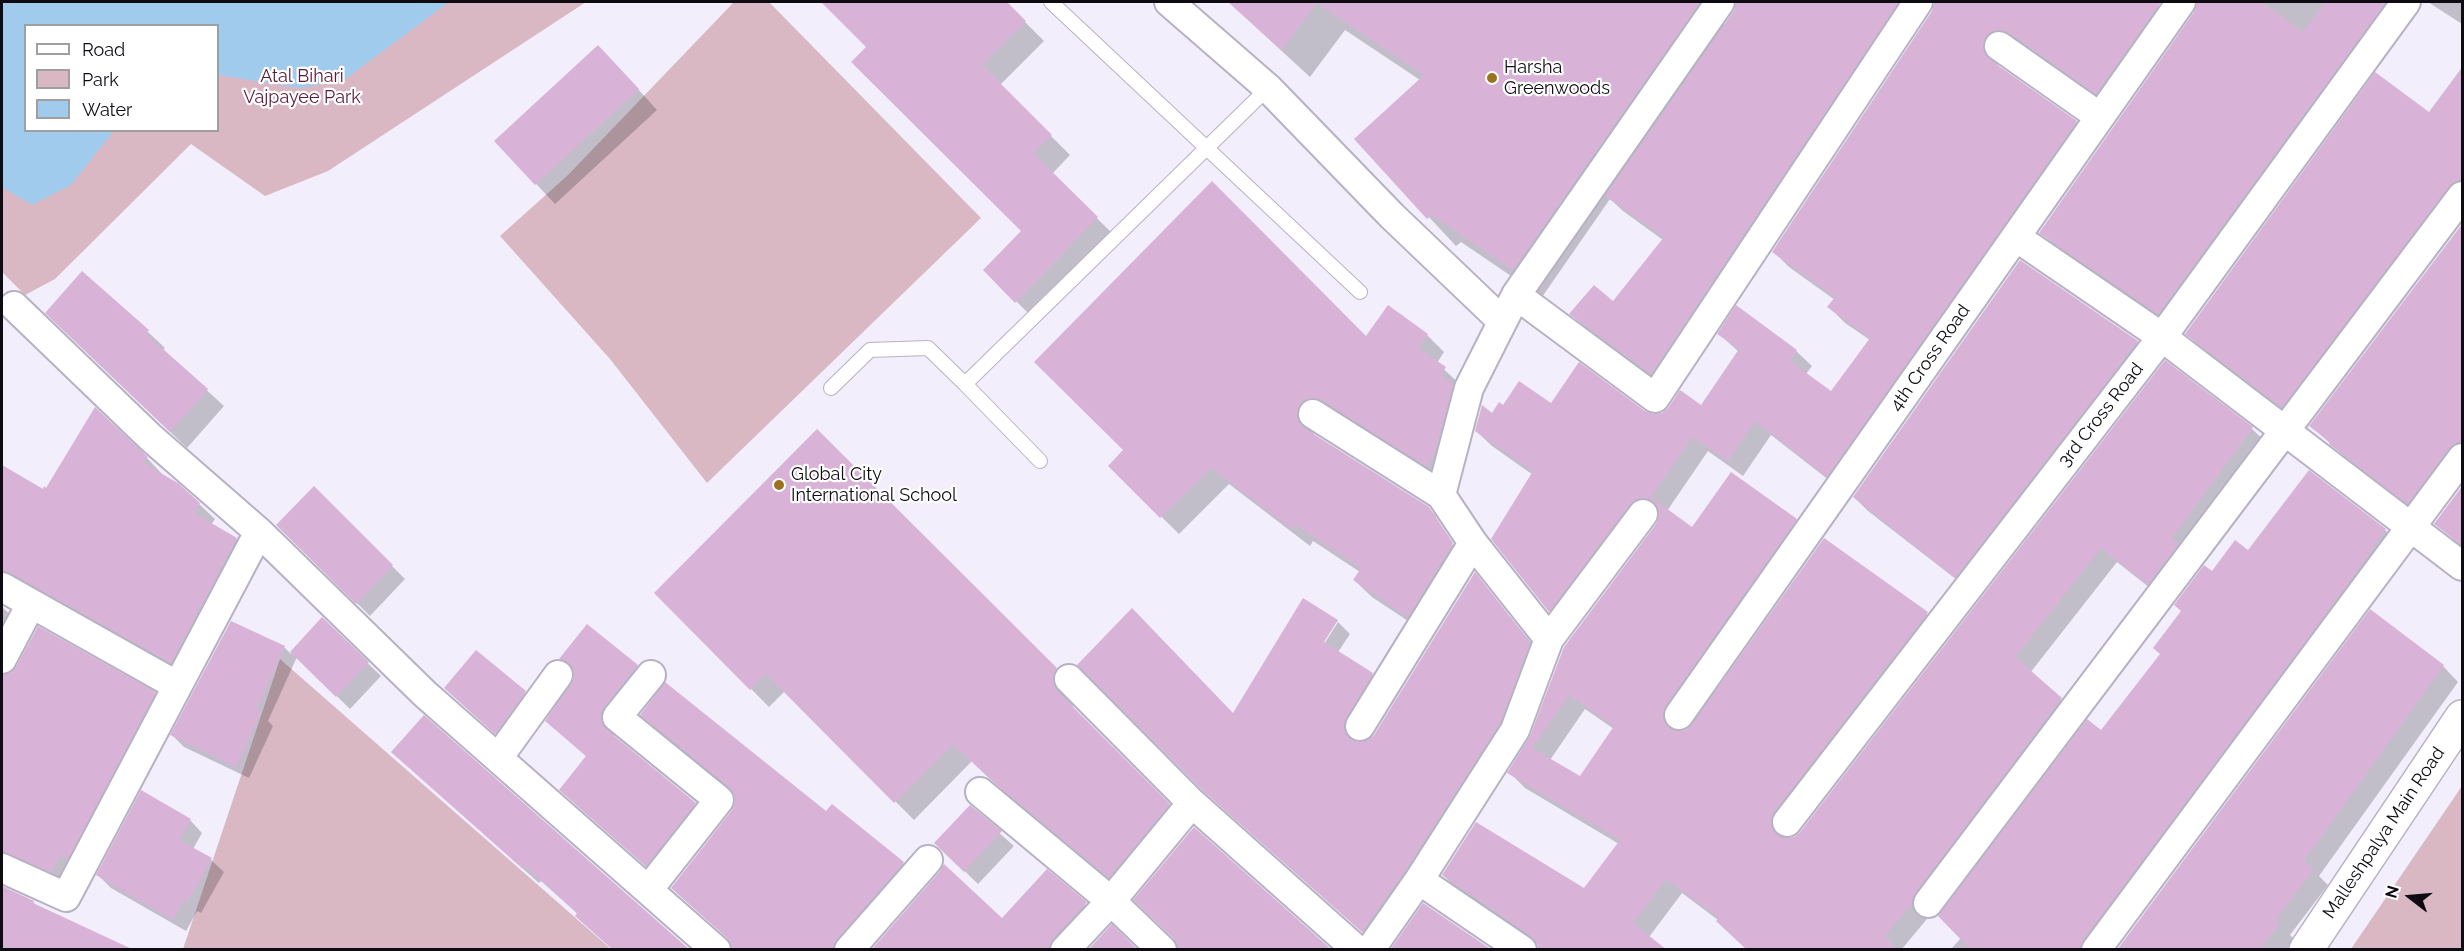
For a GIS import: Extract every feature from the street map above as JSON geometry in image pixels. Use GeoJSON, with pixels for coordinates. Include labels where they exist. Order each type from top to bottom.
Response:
{"type":"FeatureCollection","features":[{"type":"Feature","properties":{"kind":"main road","name":"Malleshpalya Main Road"},"geometry":{"type":"LineString","coordinates":[[2306,950],[2463,717]]}},
{"type":"Feature","properties":{"kind":"street"},"geometry":{"type":"LineString","coordinates":[[1169,2],[1198,11],[1268,88],[1392,216],[1502,321]]}},
{"type":"Feature","properties":{"kind":"street"},"geometry":{"type":"LineString","coordinates":[[1441,495],[1469,388],[1516,295],[1720,2]]}},
{"type":"Feature","properties":{"kind":"street"},"geometry":{"type":"LineString","coordinates":[[1516,295],[1655,398],[1918,2]]}},
{"type":"Feature","properties":{"kind":"street","name":"4th Cross Road"},"geometry":{"type":"LineString","coordinates":[[1679,715],[2181,2]]}},
{"type":"Feature","properties":{"kind":"street","name":"3rd Cross Road"},"geometry":{"type":"LineString","coordinates":[[1787,822],[2162,337],[2406,2]]}},
{"type":"Feature","properties":{"kind":"street"},"geometry":{"type":"LineString","coordinates":[[1999,46],[2100,117]]}},
{"type":"Feature","properties":{"kind":"street"},"geometry":{"type":"LineString","coordinates":[[1929,903],[2463,196]]}},
{"type":"Feature","properties":{"kind":"street"},"geometry":{"type":"LineString","coordinates":[[2016,237],[2162,337],[2463,566]]}},
{"type":"Feature","properties":{"kind":"street"},"geometry":{"type":"LineString","coordinates":[[14,306],[150,437],[259,532],[425,694],[716,950]]}},
{"type":"Feature","properties":{"kind":"street"},"geometry":{"type":"LineString","coordinates":[[1313,414],[1441,495],[1473,543],[1549,639]]}},
{"type":"Feature","properties":{"kind":"street"},"geometry":{"type":"LineString","coordinates":[[2096,950],[2463,458]]}},
{"type":"Feature","properties":{"kind":"street"},"geometry":{"type":"LineString","coordinates":[[1370,950],[1419,880],[1515,730],[1549,639],[1643,514]]}},
{"type":"Feature","properties":{"kind":"street"},"geometry":{"type":"LineString","coordinates":[[2,868],[66,897],[259,532]]}},
{"type":"Feature","properties":{"kind":"street"},"geometry":{"type":"LineString","coordinates":[[1360,726],[1473,543]]}},
{"type":"Feature","properties":{"kind":"street"},"geometry":{"type":"LineString","coordinates":[[2,587],[176,686]]}},
{"type":"Feature","properties":{"kind":"street"},"geometry":{"type":"LineString","coordinates":[[2,659],[31,604]]}},
{"type":"Feature","properties":{"kind":"street"},"geometry":{"type":"LineString","coordinates":[[498,758],[558,675]]}},
{"type":"Feature","properties":{"kind":"street"},"geometry":{"type":"LineString","coordinates":[[648,890],[719,801],[617,717],[651,675]]}},
{"type":"Feature","properties":{"kind":"street"},"geometry":{"type":"LineString","coordinates":[[1069,679],[1192,803],[1357,950]]}},
{"type":"Feature","properties":{"kind":"street"},"geometry":{"type":"LineString","coordinates":[[980,792],[1111,901],[1162,950]]}},
{"type":"Feature","properties":{"kind":"street"},"geometry":{"type":"LineString","coordinates":[[1065,950],[1111,901],[1192,803]]}},
{"type":"Feature","properties":{"kind":"street"},"geometry":{"type":"LineString","coordinates":[[849,950],[928,860]]}},
{"type":"Feature","properties":{"kind":"street"},"geometry":{"type":"LineString","coordinates":[[1419,880],[1522,950]]}},
{"type":"Feature","properties":{"kind":"lane"},"geometry":{"type":"LineString","coordinates":[[1051,2],[1360,292]]}},
{"type":"Feature","properties":{"kind":"lane"},"geometry":{"type":"LineString","coordinates":[[965,384],[1268,88]]}},
{"type":"Feature","properties":{"kind":"lane"},"geometry":{"type":"LineString","coordinates":[[831,388],[870,351],[928,348],[1040,461]]}},
{"type":"Feature","properties":{"kind":"green space","name":"Atal Bihari Vajpayee Park"},"geometry":{"type":"Polygon","coordinates":[[[2,2],[586,2],[328,171],[265,196],[191,144],[55,279],[25,295],[2,272],[2,2]]]}},
{"type":"Feature","properties":{"kind":"green space"},"geometry":{"type":"Polygon","coordinates":[[[734,2],[769,2],[981,218],[707,483],[610,359],[500,236],[568,175],[734,2]]]}},
{"type":"Feature","properties":{"kind":"green space"},"geometry":{"type":"Polygon","coordinates":[[[280,659],[611,949],[183,949],[280,659]]]}},
{"type":"Feature","properties":{"kind":"green space"},"geometry":{"type":"Polygon","coordinates":[[[2462,786],[2462,949],[2351,949],[2462,786]]]}},
{"type":"Feature","properties":{"kind":"water"},"geometry":{"type":"Polygon","coordinates":[[[2,2],[449,2],[344,80],[300,88],[219,75],[219,24],[24,24],[24,132],[113,132],[71,185],[32,205],[2,187],[2,2]]]}},
{"type":"Feature","properties":{"kind":"building"},"geometry":{"type":"Polygon","coordinates":[[[821,2],[1007,2],[1026,21],[982,65],[1052,135],[1033,153],[1098,217],[1015,303],[983,270],[1021,231],[851,62],[866,47],[821,2]]]}},
{"type":"Feature","properties":{"kind":"building"},"geometry":{"type":"Polygon","coordinates":[[[1228,2],[1700,2],[1513,270],[1432,215],[1427,219],[1354,139],[1424,75],[1317,3],[1281,50],[1228,2]]]}},
{"type":"Feature","properties":{"kind":"building"},"geometry":{"type":"Polygon","coordinates":[[[1736,2],[1899,2],[1651,374],[1569,314],[1594,285],[1613,301],[1664,237],[1605,196],[1734,11],[1736,2]]]}},
{"type":"Feature","properties":{"kind":"building"},"geometry":{"type":"Polygon","coordinates":[[[1934,2],[2161,2],[2096,94],[2008,32],[1993,31],[1986,36],[1983,45],[1984,52],[1989,59],[2077,121],[1827,477],[1755,421],[1728,461],[1692,437],[1651,497],[1692,527],[1731,472],[1797,519],[1666,705],[1663,714],[1664,722],[1670,729],[1678,731],[1686,730],[1692,724],[1824,538],[1928,612],[1774,812],[1771,820],[1772,829],[1776,835],[1784,838],[1794,837],[2165,360],[2253,427],[2171,539],[2178,544],[2148,585],[2101,548],[2015,657],[2062,698],[1915,893],[1912,903],[1885,936],[1897,950],[1747,950],[1716,921],[1719,918],[1666,879],[1633,923],[1667,950],[1538,950],[1537,942],[1531,936],[1442,875],[1476,822],[1584,888],[1620,840],[1507,773],[1530,736],[1564,647],[1656,524],[1659,515],[1658,507],[1652,501],[1644,498],[1637,499],[1630,504],[1549,612],[1491,539],[1533,471],[1475,431],[1482,405],[1492,413],[1499,402],[1503,405],[1519,381],[1551,403],[1579,362],[1645,411],[1653,414],[1662,413],[1668,408],[1680,390],[1701,405],[1739,349],[1717,334],[1736,305],[1797,350],[1790,361],[1831,391],[1870,338],[1827,307],[1835,297],[1772,252],[1932,11],[1934,2]],[[1569,695],[1532,748],[1580,776],[1614,726],[1569,695]]]}},
{"type":"Feature","properties":{"kind":"building"},"geometry":{"type":"Polygon","coordinates":[[[2197,2],[2261,2],[2303,32],[2326,2],[2386,2],[2158,314],[2039,233],[2194,12],[2197,2]]]}},
{"type":"Feature","properties":{"kind":"building"},"geometry":{"type":"Polygon","coordinates":[[[598,45],[639,89],[535,185],[494,141],[598,45]]]}},
{"type":"Feature","properties":{"kind":"building"},"geometry":{"type":"Polygon","coordinates":[[[2463,66],[2463,180],[2455,181],[2449,186],[2282,408],[2185,334],[2375,72],[2429,112],[2463,66]]]}},
{"type":"Feature","properties":{"kind":"building"},"geometry":{"type":"Polygon","coordinates":[[[1212,181],[1366,336],[1388,305],[1428,334],[1418,348],[1446,367],[1441,375],[1453,384],[1434,455],[1427,467],[1321,400],[1313,398],[1305,400],[1299,406],[1297,413],[1298,421],[1304,428],[1429,507],[1453,543],[1408,617],[1353,580],[1361,568],[1296,525],[1292,529],[1211,468],[1160,518],[1108,466],[1123,450],[1034,362],[1212,181]]]}},
{"type":"Feature","properties":{"kind":"building"},"geometry":{"type":"Polygon","coordinates":[[[2463,223],[2463,442],[2455,443],[2449,448],[2407,504],[2309,426],[2463,223]]]}},
{"type":"Feature","properties":{"kind":"building"},"geometry":{"type":"Polygon","coordinates":[[[2020,260],[2138,341],[1955,578],[1853,497],[2020,260]]]}},
{"type":"Feature","properties":{"kind":"building"},"geometry":{"type":"Polygon","coordinates":[[[82,271],[149,330],[146,334],[208,389],[170,432],[45,313],[82,271]]]}},
{"type":"Feature","properties":{"kind":"building"},"geometry":{"type":"Polygon","coordinates":[[[95,407],[148,457],[143,463],[178,483],[200,503],[194,513],[237,538],[171,663],[10,573],[2,571],[2,465],[43,489],[44,486],[46,488],[95,407]]]}},
{"type":"Feature","properties":{"kind":"building"},"geometry":{"type":"Polygon","coordinates":[[[817,429],[1057,668],[1053,675],[1053,683],[1057,691],[1170,804],[1109,878],[992,781],[953,744],[894,803],[766,674],[750,690],[654,593],[817,429]]]}},
{"type":"Feature","properties":{"kind":"building"},"geometry":{"type":"Polygon","coordinates":[[[2309,470],[2386,529],[2351,580],[2083,940],[2080,950],[1971,950],[1938,916],[2087,719],[2101,730],[2160,654],[2153,648],[2181,611],[2174,605],[2204,565],[2212,571],[2235,540],[2248,550],[2309,470]]]}},
{"type":"Feature","properties":{"kind":"building"},"geometry":{"type":"Polygon","coordinates":[[[2463,485],[2463,546],[2434,524],[2463,485]]]}},
{"type":"Feature","properties":{"kind":"building"},"geometry":{"type":"Polygon","coordinates":[[[314,486],[393,565],[356,604],[276,525],[314,486]]]}},
{"type":"Feature","properties":{"kind":"building"},"geometry":{"type":"Polygon","coordinates":[[[1475,572],[1530,642],[1500,723],[1405,871],[1362,932],[1203,791],[1077,665],[1132,608],[1233,713],[1303,598],[1338,620],[1324,642],[1373,673],[1344,725],[1345,733],[1351,740],[1360,742],[1374,735],[1475,572]]]}},
{"type":"Feature","properties":{"kind":"building"},"geometry":{"type":"Polygon","coordinates":[[[2370,609],[2444,665],[2304,861],[2314,869],[2276,919],[2280,922],[2260,950],[2117,950],[2370,609]]]}},
{"type":"Feature","properties":{"kind":"building"},"geometry":{"type":"Polygon","coordinates":[[[322,617],[369,662],[336,697],[290,652],[322,617]]]}},
{"type":"Feature","properties":{"kind":"building"},"geometry":{"type":"Polygon","coordinates":[[[231,621],[285,646],[256,710],[261,712],[236,767],[170,735],[231,621]]]}},
{"type":"Feature","properties":{"kind":"building"},"geometry":{"type":"Polygon","coordinates":[[[587,624],[638,665],[604,707],[601,715],[602,723],[607,730],[696,803],[646,866],[559,790],[586,756],[545,721],[574,677],[573,669],[568,662],[559,659],[587,624]]]}},
{"type":"Feature","properties":{"kind":"building"},"geometry":{"type":"Polygon","coordinates":[[[38,626],[156,692],[68,859],[61,855],[51,872],[2,852],[2,675],[10,673],[16,667],[38,626]]]}},
{"type":"Feature","properties":{"kind":"building"},"geometry":{"type":"Polygon","coordinates":[[[476,650],[526,691],[495,734],[444,688],[476,650]]]}},
{"type":"Feature","properties":{"kind":"building"},"geometry":{"type":"Polygon","coordinates":[[[665,682],[826,811],[832,804],[904,862],[837,939],[833,950],[732,950],[727,938],[671,888],[732,810],[735,802],[734,794],[729,787],[640,715],[665,682]]]}},
{"type":"Feature","properties":{"kind":"building"},"geometry":{"type":"Polygon","coordinates":[[[424,715],[690,950],[613,950],[575,916],[577,913],[525,866],[523,869],[391,752],[424,715]]]}},
{"type":"Feature","properties":{"kind":"building"},"geometry":{"type":"Polygon","coordinates":[[[141,790],[191,819],[179,840],[212,858],[188,901],[184,899],[173,920],[96,875],[141,790]]]}},
{"type":"Feature","properties":{"kind":"building"},"geometry":{"type":"Polygon","coordinates":[[[970,805],[1002,831],[964,872],[934,843],[970,805]]]}},
{"type":"Feature","properties":{"kind":"building"},"geometry":{"type":"Polygon","coordinates":[[[1194,827],[1332,950],[1178,950],[1173,938],[1133,900],[1194,827]]]}},
{"type":"Feature","properties":{"kind":"building"},"geometry":{"type":"Polygon","coordinates":[[[944,864],[1002,918],[1047,869],[1087,902],[1053,939],[1049,950],[871,950],[944,864]]]}},
{"type":"Feature","properties":{"kind":"building"},"geometry":{"type":"Polygon","coordinates":[[[2,886],[134,950],[14,950],[2,944],[2,886]]]}},
{"type":"Feature","properties":{"kind":"building"},"geometry":{"type":"Polygon","coordinates":[[[1423,903],[1492,950],[1390,950],[1423,903]]]}},
{"type":"Feature","properties":{"kind":"building"},"geometry":{"type":"Polygon","coordinates":[[[1112,924],[1138,950],[1088,950],[1112,924]]]}},
{"type":"Feature","properties":{"kind":"place","name":"Harsha Greenwoods"},"geometry":{"type":"Point","coordinates":[1492,78]}},
{"type":"Feature","properties":{"kind":"place","name":"Global City International School"},"geometry":{"type":"Point","coordinates":[779,485]}}]}
